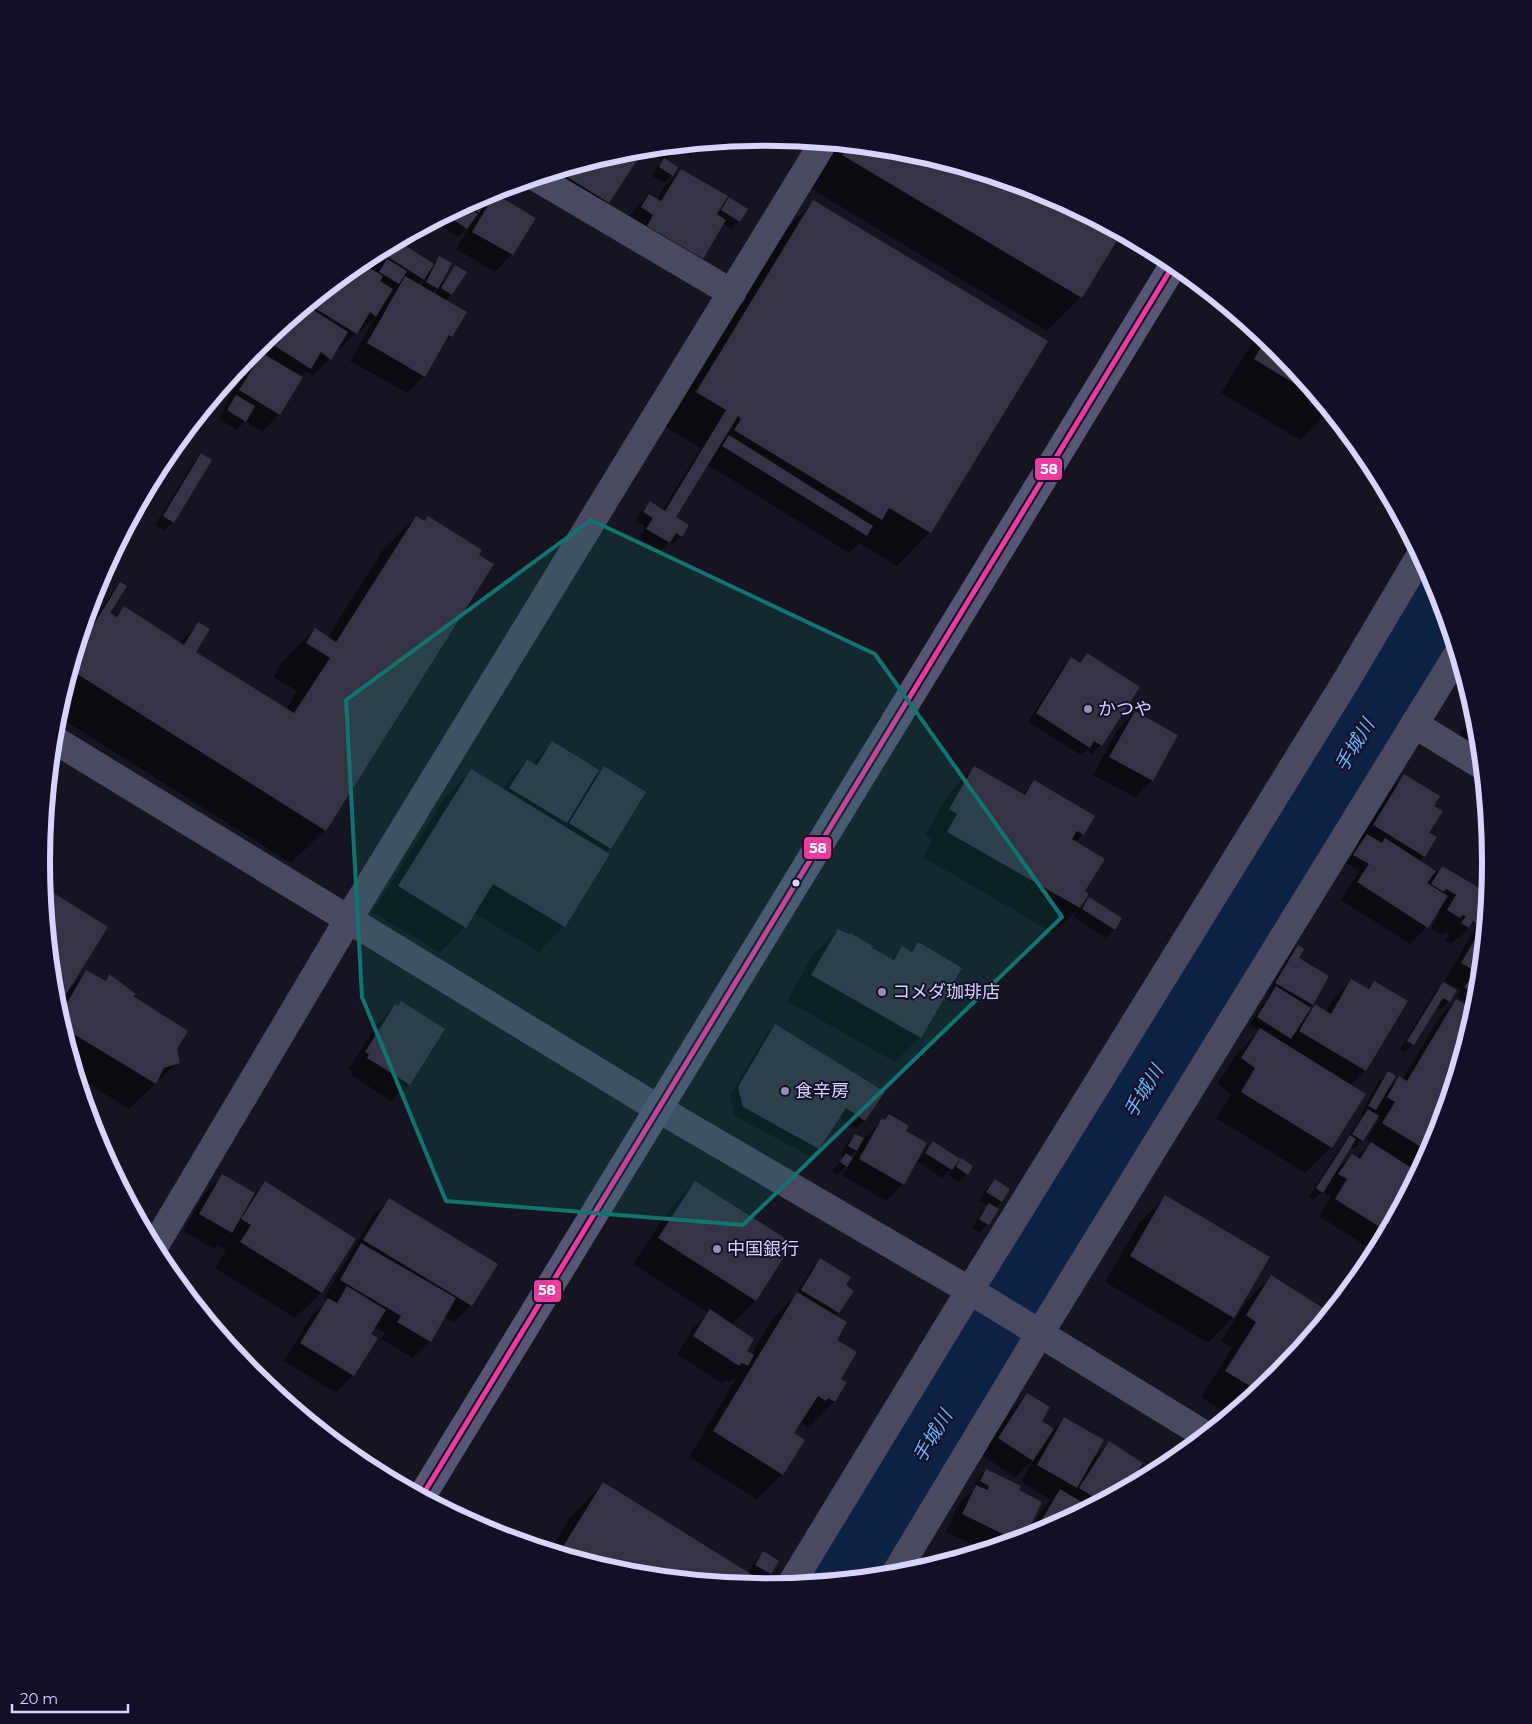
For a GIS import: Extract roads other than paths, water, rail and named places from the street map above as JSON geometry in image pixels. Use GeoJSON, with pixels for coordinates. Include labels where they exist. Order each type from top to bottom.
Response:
{"type":"FeatureCollection","features":[{"type":"Feature","properties":{"kind":"main road"},"geometry":{"type":"LineString","coordinates":[[425,1491],[1170,271]]}},
{"type":"Feature","properties":{"kind":"street"},"geometry":{"type":"LineString","coordinates":[[158,1240],[348,920],[820,149]]}},
{"type":"Feature","properties":{"kind":"street"},"geometry":{"type":"LineString","coordinates":[[544,182],[732,293]]}},
{"type":"Feature","properties":{"kind":"street"},"geometry":{"type":"LineString","coordinates":[[796,1577],[977,1294],[1416,563]]}},
{"type":"Feature","properties":{"kind":"street"},"geometry":{"type":"LineString","coordinates":[[900,1565],[1033,1329],[1453,661]]}},
{"type":"Feature","properties":{"kind":"street"},"geometry":{"type":"LineString","coordinates":[[1414,724],[1475,761]]}},
{"type":"Feature","properties":{"kind":"street"},"geometry":{"type":"LineString","coordinates":[[60,744],[659,1109],[977,1294],[1200,1432]]}},
{"type":"Feature","properties":{"kind":"waterway","name":"手城川"},"geometry":{"type":"LineString","coordinates":[[849,1573],[974,1366],[1053,1242],[1436,611]]}},
{"type":"Feature","properties":{"kind":"place","name":"かつや"},"geometry":{"type":"Point","coordinates":[1088,709]}},
{"type":"Feature","properties":{"kind":"place","name":"コメダ珈琲店"},"geometry":{"type":"Point","coordinates":[882,992]}},
{"type":"Feature","properties":{"kind":"place","name":"食辛房"},"geometry":{"type":"Point","coordinates":[785,1091]}},
{"type":"Feature","properties":{"kind":"place","name":"中国銀行"},"geometry":{"type":"Point","coordinates":[717,1249]}}]}
